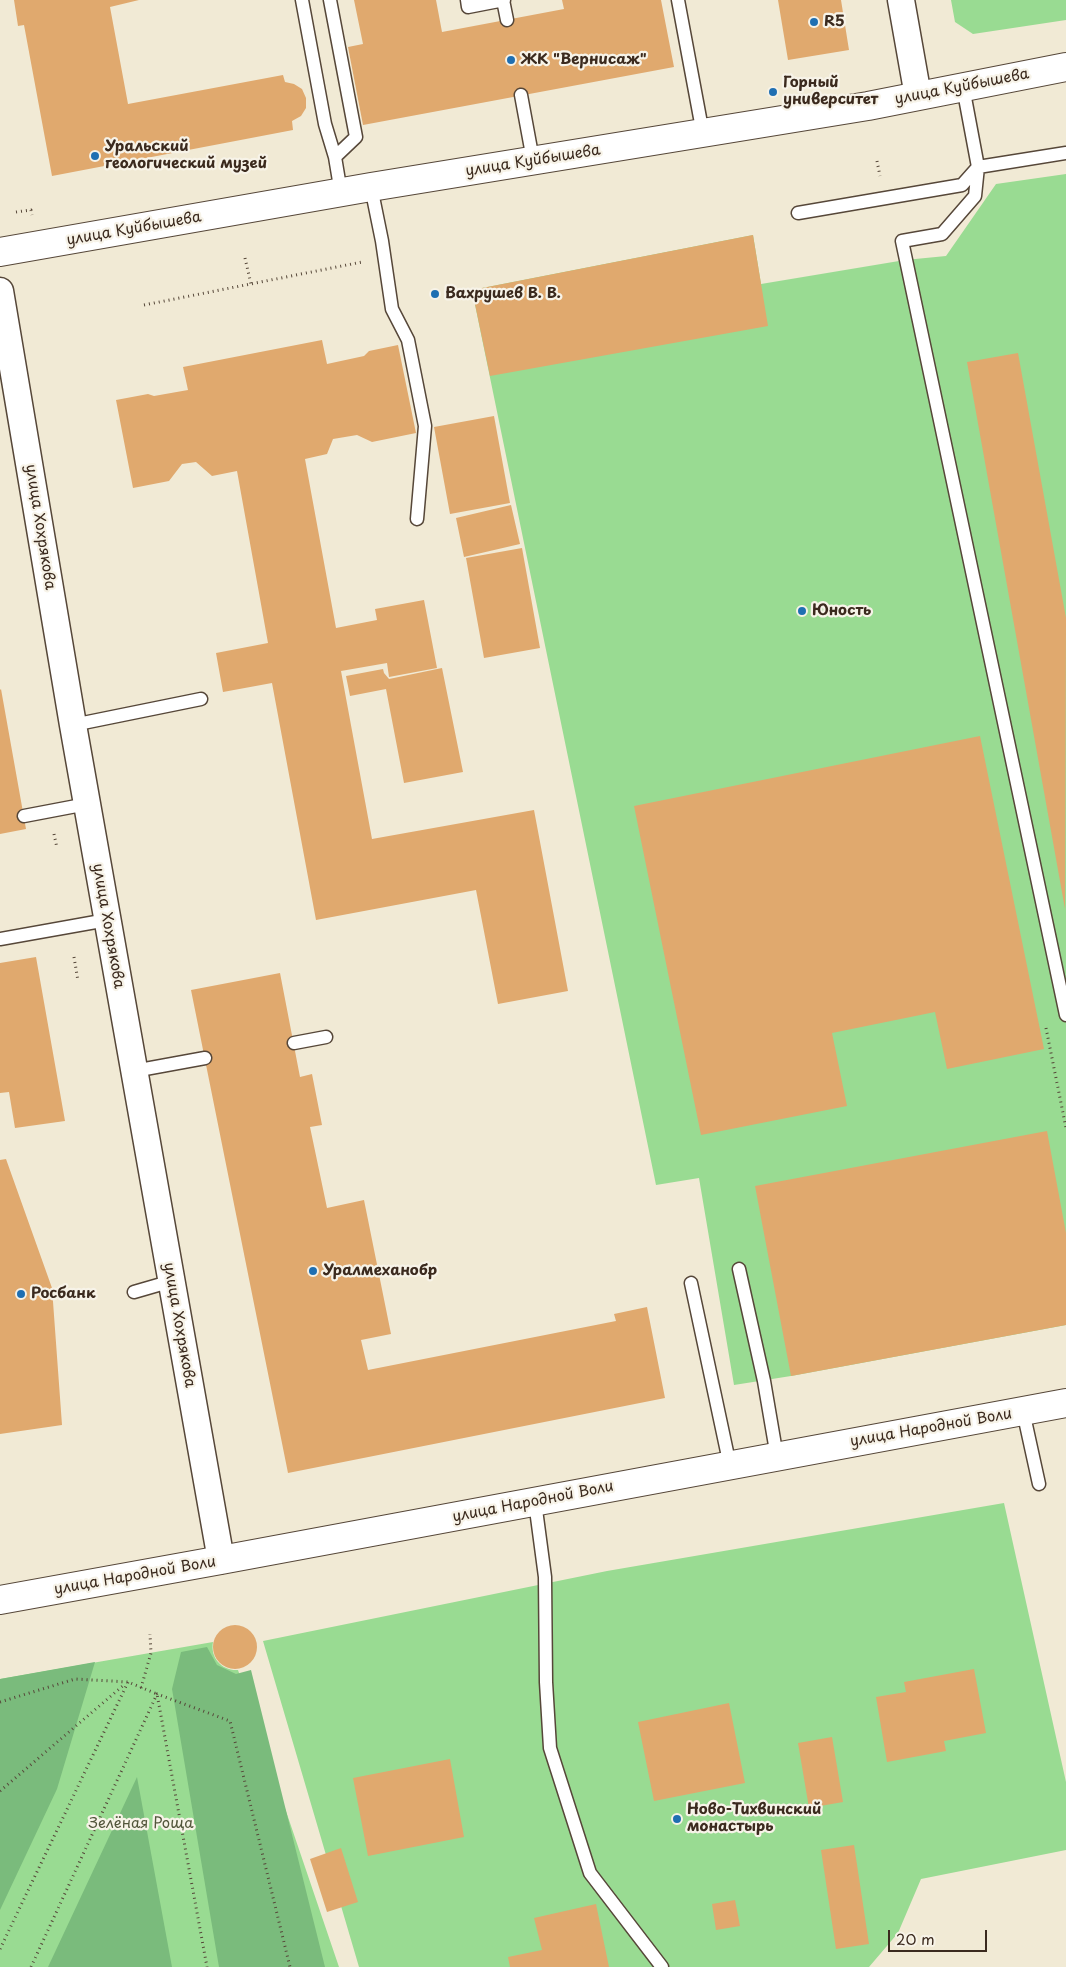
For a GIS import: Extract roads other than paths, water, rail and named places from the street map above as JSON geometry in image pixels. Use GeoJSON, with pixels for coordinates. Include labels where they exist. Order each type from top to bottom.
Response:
{"type":"FeatureCollection","features":[{"type":"Feature","properties":{"kind":"street"},"geometry":{"type":"LineString","coordinates":[[901,0],[918,96]]}},
{"type":"Feature","properties":{"kind":"street","name":"улица Куйбышева"},"geometry":{"type":"LineString","coordinates":[[0,252],[371,187],[703,134],[918,96],[1066,67]]}},
{"type":"Feature","properties":{"kind":"street","name":"улица Хохрякова"},"geometry":{"type":"LineString","coordinates":[[0,291],[73,725],[221,1560]]}},
{"type":"Feature","properties":{"kind":"street","name":"улица Народной Воли"},"geometry":{"type":"LineString","coordinates":[[0,1600],[1066,1403]]}},
{"type":"Feature","properties":{"kind":"lane"},"geometry":{"type":"LineString","coordinates":[[302,0],[325,124],[335,158],[341,193]]}},
{"type":"Feature","properties":{"kind":"lane"},"geometry":{"type":"LineString","coordinates":[[330,0],[356,138],[335,158]]}},
{"type":"Feature","properties":{"kind":"lane"},"geometry":{"type":"LineString","coordinates":[[467,0],[468,7],[504,0],[507,20]]}},
{"type":"Feature","properties":{"kind":"lane"},"geometry":{"type":"LineString","coordinates":[[678,0],[703,134]]}},
{"type":"Feature","properties":{"kind":"lane"},"geometry":{"type":"LineString","coordinates":[[963,87],[978,167],[975,196],[942,234],[902,241],[1066,1015]]}},
{"type":"Feature","properties":{"kind":"lane"},"geometry":{"type":"LineString","coordinates":[[521,95],[533,160]]}},
{"type":"Feature","properties":{"kind":"lane"},"geometry":{"type":"LineString","coordinates":[[798,214],[962,185],[978,167],[1066,153]]}},
{"type":"Feature","properties":{"kind":"lane"},"geometry":{"type":"LineString","coordinates":[[371,187],[392,309],[408,340],[424,426],[418,518]]}},
{"type":"Feature","properties":{"kind":"lane"},"geometry":{"type":"LineString","coordinates":[[73,725],[201,699]]}},
{"type":"Feature","properties":{"kind":"lane"},"geometry":{"type":"LineString","coordinates":[[24,816],[87,804]]}},
{"type":"Feature","properties":{"kind":"lane"},"geometry":{"type":"LineString","coordinates":[[0,939],[107,920]]}},
{"type":"Feature","properties":{"kind":"lane"},"geometry":{"type":"LineString","coordinates":[[294,1043],[326,1037]]}},
{"type":"Feature","properties":{"kind":"lane"},"geometry":{"type":"LineString","coordinates":[[134,1071],[205,1058]]}},
{"type":"Feature","properties":{"kind":"lane"},"geometry":{"type":"LineString","coordinates":[[739,1269],[764,1381],[777,1456]]}},
{"type":"Feature","properties":{"kind":"lane"},"geometry":{"type":"LineString","coordinates":[[134,1292],[172,1281]]}},
{"type":"Feature","properties":{"kind":"lane"},"geometry":{"type":"LineString","coordinates":[[691,1283],[730,1466]]}},
{"type":"Feature","properties":{"kind":"lane"},"geometry":{"type":"LineString","coordinates":[[1023,1411],[1039,1484]]}},
{"type":"Feature","properties":{"kind":"lane"},"geometry":{"type":"LineString","coordinates":[[535,1502],[544,1578],[546,1682],[550,1748],[590,1873],[662,1967]]}},
{"type":"Feature","properties":{"kind":"place","name":"R5"},"geometry":{"type":"Point","coordinates":[814,22]}},
{"type":"Feature","properties":{"kind":"place","name":"ЖК \"Вернисаж\""},"geometry":{"type":"Point","coordinates":[511,60]}},
{"type":"Feature","properties":{"kind":"place","name":"Горный университет"},"geometry":{"type":"Point","coordinates":[773,92]}},
{"type":"Feature","properties":{"kind":"place","name":"Уральский геологический музей"},"geometry":{"type":"Point","coordinates":[95,156]}},
{"type":"Feature","properties":{"kind":"place","name":"Вахрушев В. В."},"geometry":{"type":"Point","coordinates":[435,294]}},
{"type":"Feature","properties":{"kind":"place","name":"Юность"},"geometry":{"type":"Point","coordinates":[802,611]}},
{"type":"Feature","properties":{"kind":"place","name":"Уралмеханобр"},"geometry":{"type":"Point","coordinates":[313,1271]}},
{"type":"Feature","properties":{"kind":"place","name":"Росбанк"},"geometry":{"type":"Point","coordinates":[21,1294]}},
{"type":"Feature","properties":{"kind":"place","name":"Ново-Тихвинский монастырь"},"geometry":{"type":"Point","coordinates":[677,1819]}},
{"type":"Feature","properties":{"kind":"park label","name":"Зелёная Роща"},"geometry":{"type":"Point","coordinates":[141,1824]}}]}
